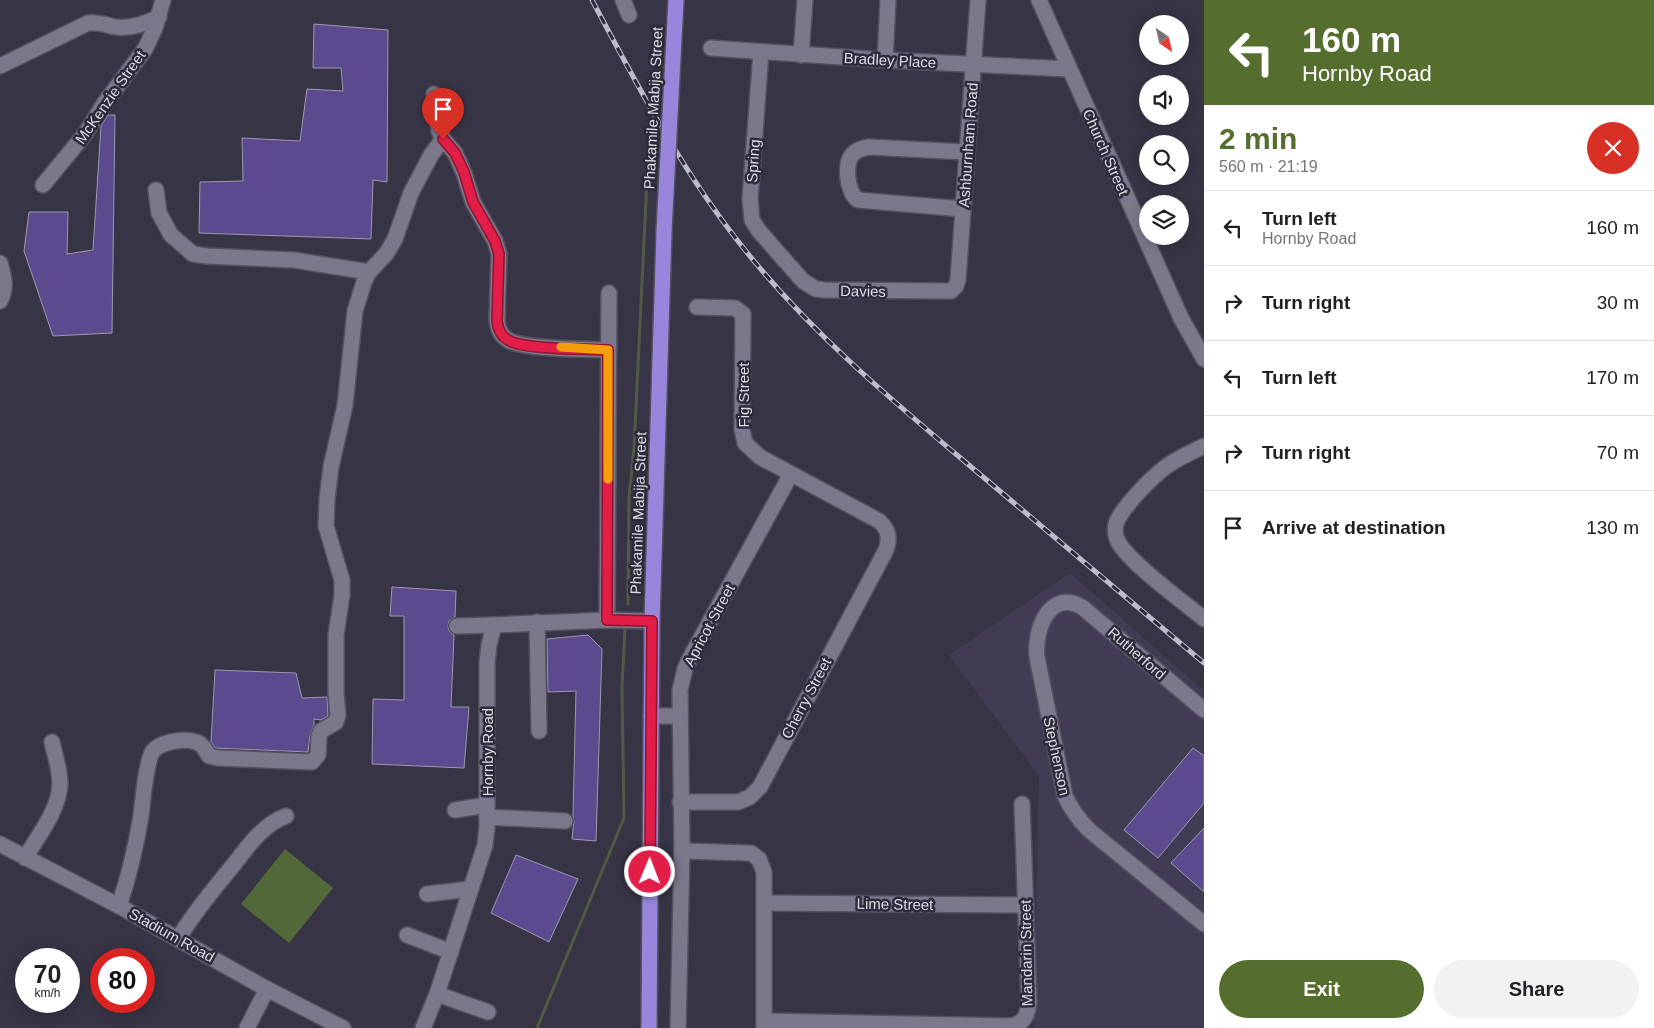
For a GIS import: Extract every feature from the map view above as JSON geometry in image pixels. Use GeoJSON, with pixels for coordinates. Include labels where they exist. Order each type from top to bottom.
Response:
{"type":"FeatureCollection","features":[{"type":"Feature","properties":{"kind":"highway","name":"Phakamile Mabija Street"},"geometry":{"type":"LineString","coordinates":[[649,1028],[652,621],[664,231],[676,0]]}},
{"type":"Feature","properties":{"kind":"street","name":"McKenzie Street"},"geometry":{"type":"LineString","coordinates":[[43,186],[85,134],[104,104],[145,49],[159,17],[163,0]]}},
{"type":"Feature","properties":{"kind":"street"},"geometry":{"type":"LineString","coordinates":[[623,0],[629,15]]}},
{"type":"Feature","properties":{"kind":"street"},"geometry":{"type":"LineString","coordinates":[[801,55],[805,0]]}},
{"type":"Feature","properties":{"kind":"street"},"geometry":{"type":"LineString","coordinates":[[885,60],[888,0]]}},
{"type":"Feature","properties":{"kind":"street","name":"Ashburnham Road"},"geometry":{"type":"LineString","coordinates":[[954,289],[958,280],[978,0]]}},
{"type":"Feature","properties":{"kind":"street","name":"Church Street"},"geometry":{"type":"LineString","coordinates":[[1039,0],[1068,69],[1181,318],[1203,357]]}},
{"type":"Feature","properties":{"kind":"street"},"geometry":{"type":"LineString","coordinates":[[0,66],[88,23],[98,22],[118,27],[130,27],[147,23],[159,17]]}},
{"type":"Feature","properties":{"kind":"street","name":"Bradley Place"},"geometry":{"type":"LineString","coordinates":[[711,48],[885,60],[1068,69]]}},
{"type":"Feature","properties":{"kind":"street","name":"Spring"},"geometry":{"type":"LineString","coordinates":[[761,52],[750,214],[759,231],[782,259]]}},
{"type":"Feature","properties":{"kind":"street"},"geometry":{"type":"LineString","coordinates":[[434,94],[436,117],[443,139],[455,153],[464,172],[473,202],[495,241],[499,254],[498,329],[510,342],[530,346],[608,350]]}},
{"type":"Feature","properties":{"kind":"street"},"geometry":{"type":"LineString","coordinates":[[119,906],[128,880],[150,755],[153,750],[165,743],[187,741],[202,745],[209,756],[218,758],[312,762],[318,755],[319,736],[322,731],[336,722],[338,715],[336,634],[342,595],[342,580],[326,526],[327,499],[330,468],[344,405],[356,310],[359,295],[369,272],[386,254],[394,239],[411,193],[431,155],[443,139]]}},
{"type":"Feature","properties":{"kind":"street"},"geometry":{"type":"LineString","coordinates":[[963,209],[858,200],[852,197],[848,185],[849,164],[853,154],[860,149],[869,147],[966,152]]}},
{"type":"Feature","properties":{"kind":"street"},"geometry":{"type":"LineString","coordinates":[[156,190],[158,213],[165,226],[171,235],[193,254],[294,260],[369,272]]}},
{"type":"Feature","properties":{"kind":"street","name":"Davies"},"geometry":{"type":"LineString","coordinates":[[782,259],[803,281],[816,289],[944,292],[954,289]]}},
{"type":"Feature","properties":{"kind":"street"},"geometry":{"type":"LineString","coordinates":[[0,263],[5,290],[0,301]]}},
{"type":"Feature","properties":{"kind":"street"},"geometry":{"type":"LineString","coordinates":[[607,620],[609,292]]}},
{"type":"Feature","properties":{"kind":"street","name":"Fig Street"},"geometry":{"type":"LineString","coordinates":[[697,307],[736,308],[743,314],[742,428],[745,443],[760,457],[879,521],[885,526],[889,534]]}},
{"type":"Feature","properties":{"kind":"street"},"geometry":{"type":"LineString","coordinates":[[1194,341],[1204,328]]}},
{"type":"Feature","properties":{"kind":"street"},"geometry":{"type":"LineString","coordinates":[[1204,446],[1168,466],[1155,476],[1121,516],[1116,523],[1115,531],[1116,538],[1125,553],[1204,619]]}},
{"type":"Feature","properties":{"kind":"street","name":"Apricot Street"},"geometry":{"type":"LineString","coordinates":[[678,1028],[682,850],[680,690],[685,669],[691,656],[790,474]]}},
{"type":"Feature","properties":{"kind":"street","name":"Cherry Street"},"geometry":{"type":"LineString","coordinates":[[680,802],[738,802],[750,797],[760,787],[886,550],[889,534]]}},
{"type":"Feature","properties":{"kind":"street","name":"Rutherford"},"geometry":{"type":"LineString","coordinates":[[1068,601],[1090,612],[1204,710]]}},
{"type":"Feature","properties":{"kind":"street","name":"Stephenson"},"geometry":{"type":"LineString","coordinates":[[1068,601],[1058,604],[1044,617],[1036,645],[1065,796],[1072,811],[1089,830],[1204,924]]}},
{"type":"Feature","properties":{"kind":"street"},"geometry":{"type":"LineString","coordinates":[[457,626],[607,620],[652,621]]}},
{"type":"Feature","properties":{"kind":"street"},"geometry":{"type":"LineString","coordinates":[[537,622],[539,731]]}},
{"type":"Feature","properties":{"kind":"street","name":"Hornby Road"},"geometry":{"type":"LineString","coordinates":[[423,1028],[437,994],[485,845],[487,811],[487,663],[494,625]]}},
{"type":"Feature","properties":{"kind":"street"},"geometry":{"type":"LineString","coordinates":[[651,716],[680,716]]}},
{"type":"Feature","properties":{"kind":"street"},"geometry":{"type":"LineString","coordinates":[[26,858],[54,809],[59,795],[59,772],[52,742]]}},
{"type":"Feature","properties":{"kind":"street","name":"Mandarin Street"},"geometry":{"type":"LineString","coordinates":[[764,1024],[1016,1026],[1023,1021],[1028,1011],[1022,804]]}},
{"type":"Feature","properties":{"kind":"street"},"geometry":{"type":"LineString","coordinates":[[455,810],[487,811],[565,821]]}},
{"type":"Feature","properties":{"kind":"street"},"geometry":{"type":"LineString","coordinates":[[178,939],[195,912],[249,845],[273,822],[286,816]]}},
{"type":"Feature","properties":{"kind":"street","name":"Stadium Road"},"geometry":{"type":"LineString","coordinates":[[0,844],[119,906],[267,989],[344,1028]]}},
{"type":"Feature","properties":{"kind":"street"},"geometry":{"type":"LineString","coordinates":[[682,850],[751,853],[755,855],[763,866],[764,1024]]}},
{"type":"Feature","properties":{"kind":"street"},"geometry":{"type":"LineString","coordinates":[[427,894],[470,889]]}},
{"type":"Feature","properties":{"kind":"street","name":"Lime Street"},"geometry":{"type":"LineString","coordinates":[[764,902],[1026,905]]}},
{"type":"Feature","properties":{"kind":"street"},"geometry":{"type":"LineString","coordinates":[[407,935],[451,952]]}},
{"type":"Feature","properties":{"kind":"street"},"geometry":{"type":"LineString","coordinates":[[247,1028],[267,989]]}},
{"type":"Feature","properties":{"kind":"street"},"geometry":{"type":"LineString","coordinates":[[437,994],[488,1012]]}},
{"type":"Feature","properties":{"kind":"shaded area"},"geometry":{"type":"Polygon","coordinates":[[[1070,573],[1204,691],[1204,1028],[1034,1028],[1039,776],[949,655],[1070,573]]]}},
{"type":"Feature","properties":{"kind":"green space"},"geometry":{"type":"Polygon","coordinates":[[[285,849],[333,888],[289,943],[241,904],[285,849]]]}},
{"type":"Feature","properties":{"kind":"building"},"geometry":{"type":"Polygon","coordinates":[[[314,24],[388,30],[387,182],[373,180],[371,239],[199,233],[200,182],[243,181],[242,138],[300,141],[307,89],[343,91],[341,68],[313,68],[314,24]]]}},
{"type":"Feature","properties":{"kind":"building"},"geometry":{"type":"Polygon","coordinates":[[[108,115],[115,115],[112,333],[53,336],[24,251],[29,212],[68,212],[67,254],[93,250],[101,126],[108,115]]]}},
{"type":"Feature","properties":{"kind":"building"},"geometry":{"type":"Polygon","coordinates":[[[392,587],[456,591],[455,617],[449,621],[448,626],[449,631],[454,635],[451,707],[469,707],[464,768],[372,764],[373,699],[404,700],[404,616],[390,616],[392,587]]]}},
{"type":"Feature","properties":{"kind":"building"},"geometry":{"type":"Polygon","coordinates":[[[588,635],[602,649],[596,841],[572,839],[574,821],[576,691],[548,692],[547,639],[588,635]]]}},
{"type":"Feature","properties":{"kind":"building"},"geometry":{"type":"Polygon","coordinates":[[[215,670],[296,673],[302,698],[327,697],[328,716],[321,720],[314,719],[308,752],[215,748],[211,742],[215,670]]]}},
{"type":"Feature","properties":{"kind":"building"},"geometry":{"type":"Polygon","coordinates":[[[1193,748],[1204,756],[1204,803],[1158,858],[1124,830],[1193,748]]]}},
{"type":"Feature","properties":{"kind":"building"},"geometry":{"type":"Polygon","coordinates":[[[1204,828],[1204,892],[1171,863],[1204,828]]]}},
{"type":"Feature","properties":{"kind":"building"},"geometry":{"type":"Polygon","coordinates":[[[516,855],[578,879],[549,942],[491,913],[516,855]]]}},
{"type":"Feature","properties":{"kind":"waterway"},"geometry":{"type":"LineString","coordinates":[[628,604],[629,498],[634,448],[649,138]]}},
{"type":"Feature","properties":{"kind":"waterway"},"geometry":{"type":"LineString","coordinates":[[537,1028],[624,818],[622,687],[625,629]]}},
{"type":"Feature","properties":{"kind":"railway"},"geometry":{"type":"LineString","coordinates":[[592,0],[644,97],[681,160],[723,221],[771,281],[826,339],[915,419],[1204,663]]}},
{"type":"Feature","properties":{"kind":"slow traffic"},"geometry":{"type":"LineString","coordinates":[[561,347],[608,350],[608,479]]}},
{"type":"Feature","properties":{"kind":"route"},"geometry":{"type":"LineString","coordinates":[[443,139],[451,146],[455,153],[464,172],[473,202],[495,241],[499,254],[497,321],[498,329],[504,337],[510,342],[530,346],[608,350],[607,620],[652,621],[650,872]]}}]}
